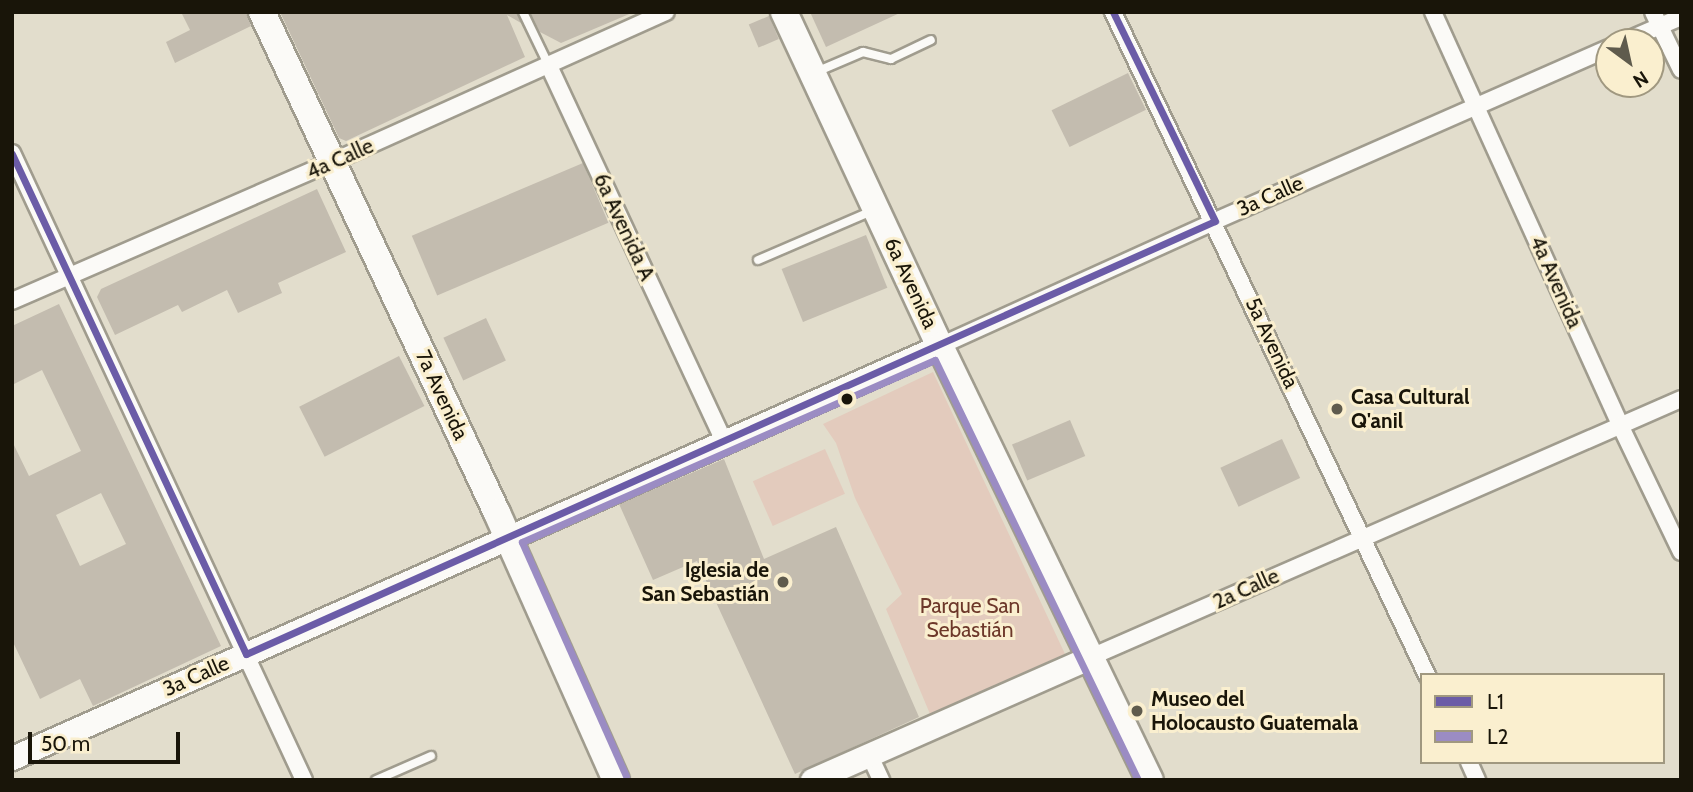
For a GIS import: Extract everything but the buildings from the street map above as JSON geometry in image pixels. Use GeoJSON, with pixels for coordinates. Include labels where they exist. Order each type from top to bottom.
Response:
{"type":"FeatureCollection","features":[{"type":"Feature","properties":{"kind":"main road","name":"7a Avenida"},"geometry":{"type":"LineString","coordinates":[[262,12],[508,537],[616,780]]}},
{"type":"Feature","properties":{"kind":"main road","name":"6a Avenida"},"geometry":{"type":"LineString","coordinates":[[784,12],[940,346],[1150,780]]}},
{"type":"Feature","properties":{"kind":"street","name":"4a Calle"},"geometry":{"type":"LineString","coordinates":[[12,301],[332,162],[666,12]]}},
{"type":"Feature","properties":{"kind":"street","name":"5a Avenida"},"geometry":{"type":"LineString","coordinates":[[1114,12],[1215,221],[1426,673]]}},
{"type":"Feature","properties":{"kind":"street","name":"4a Avenida"},"geometry":{"type":"LineString","coordinates":[[1433,12],[1620,425],[1681,552]]}},
{"type":"Feature","properties":{"kind":"street"},"geometry":{"type":"LineString","coordinates":[[1681,17],[1657,19],[1681,70]]}},
{"type":"Feature","properties":{"kind":"street","name":"3a Calle"},"geometry":{"type":"LineString","coordinates":[[12,758],[1595,54]]}},
{"type":"Feature","properties":{"kind":"street","name":"6a Avenida A"},"geometry":{"type":"LineString","coordinates":[[549,66],[724,441]]}},
{"type":"Feature","properties":{"kind":"street"},"geometry":{"type":"LineString","coordinates":[[12,153],[304,780]]}},
{"type":"Feature","properties":{"kind":"street","name":"2a Calle"},"geometry":{"type":"LineString","coordinates":[[812,780],[1681,399]]}},
{"type":"Feature","properties":{"kind":"street"},"geometry":{"type":"LineString","coordinates":[[869,754],[881,780]]}},
{"type":"Feature","properties":{"kind":"street"},"geometry":{"type":"LineString","coordinates":[[1470,764],[1477,780]]}},
{"type":"Feature","properties":{"kind":"lane","name":"6a Avenida A"},"geometry":{"type":"LineString","coordinates":[[523,12],[549,66]]}},
{"type":"Feature","properties":{"kind":"lane"},"geometry":{"type":"LineString","coordinates":[[813,73],[863,52],[891,59],[931,40]]}},
{"type":"Feature","properties":{"kind":"lane"},"geometry":{"type":"LineString","coordinates":[[758,260],[877,209]]}},
{"type":"Feature","properties":{"kind":"lane"},"geometry":{"type":"LineString","coordinates":[[376,780],[431,756]]}},
{"type":"Feature","properties":{"kind":"green space","name":"Parque San Sebastián"},"geometry":{"type":"Polygon","coordinates":[[[933,372],[1065,654],[930,714],[886,609],[902,594],[855,498],[836,443],[823,424],[933,372]]]}},
{"type":"Feature","properties":{"kind":"green space"},"geometry":{"type":"Polygon","coordinates":[[[825,449],[845,494],[773,526],[753,481],[825,449]]]}},
{"type":"Feature","properties":{"kind":"transit line","name":"L1"},"geometry":{"type":"LineString","coordinates":[[12,154],[246,654],[1215,221],[1113,12]]}},
{"type":"Feature","properties":{"kind":"transit line","name":"L2"},"geometry":{"type":"LineString","coordinates":[[626,776],[522,542],[935,360],[1138,780]]}},
{"type":"Feature","properties":{"kind":"place","name":"Casa Cultural Q'anil"},"geometry":{"type":"Point","coordinates":[1337,409]}},
{"type":"Feature","properties":{"kind":"place","name":"Iglesia de San Sebastián"},"geometry":{"type":"Point","coordinates":[783,582]}},
{"type":"Feature","properties":{"kind":"place","name":"Museo del Holocausto Guatemala"},"geometry":{"type":"Point","coordinates":[1137,711]}}]}
